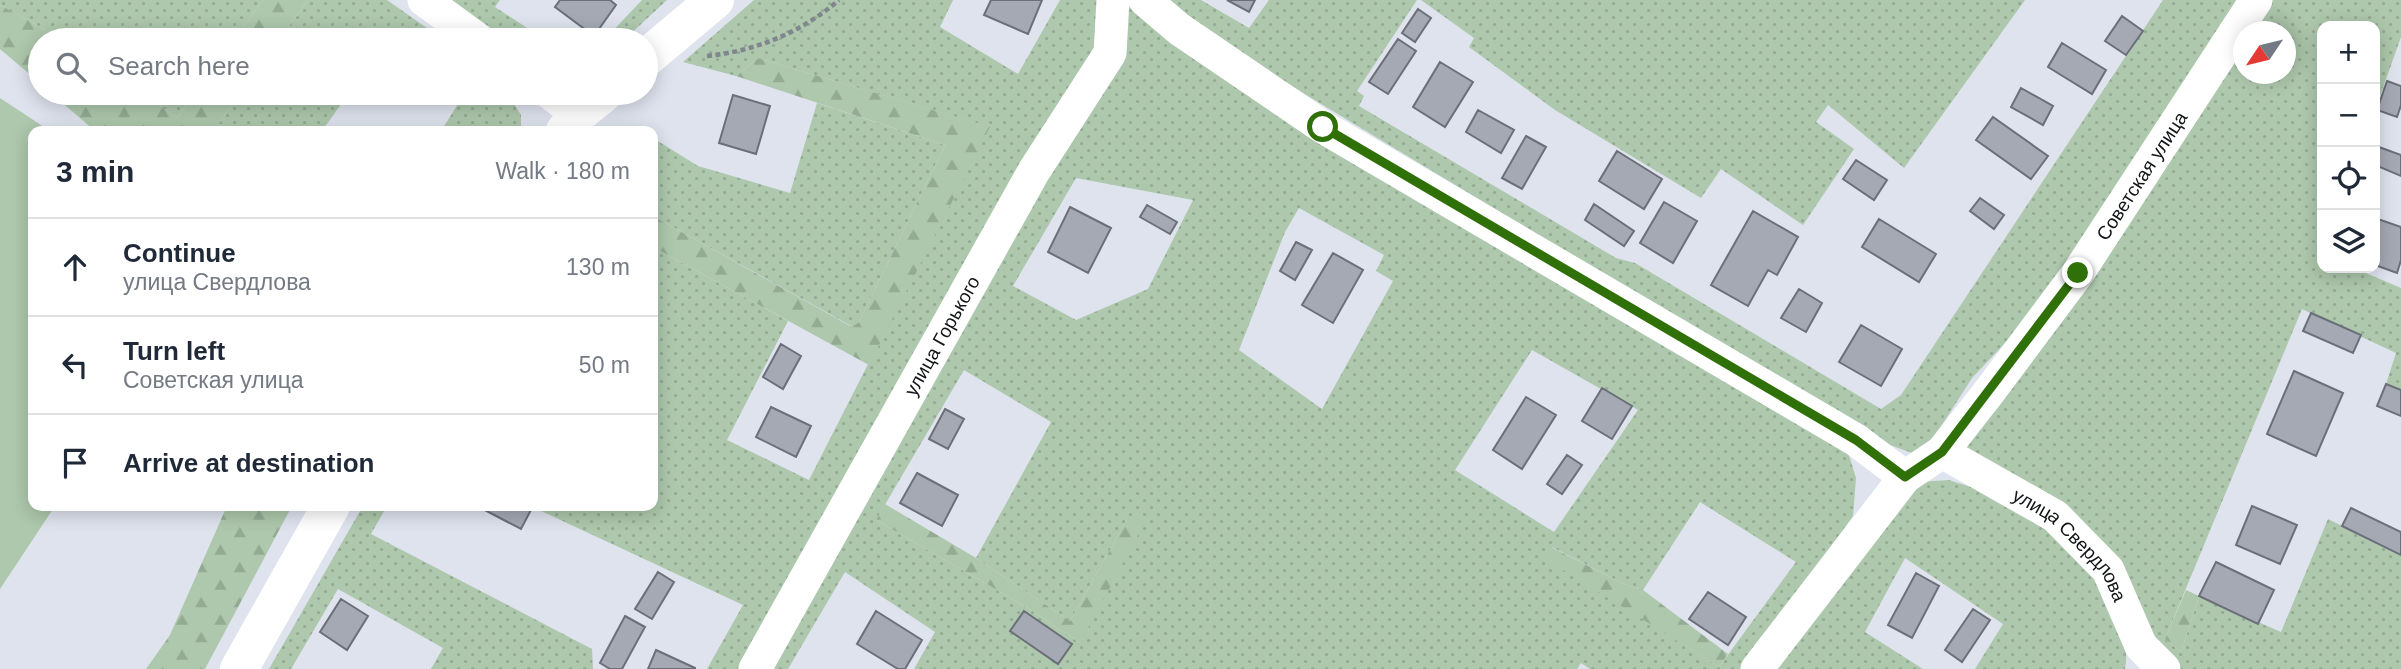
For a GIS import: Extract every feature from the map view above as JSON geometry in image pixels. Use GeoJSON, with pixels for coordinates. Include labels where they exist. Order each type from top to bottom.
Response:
{"type":"FeatureCollection","features":[{"type":"Feature","properties":{"kind":"main road"},"geometry":{"type":"LineString","coordinates":[[658,48],[715,0]]}},
{"type":"Feature","properties":{"kind":"main road"},"geometry":{"type":"LineString","coordinates":[[239,669],[328,511]]}},
{"type":"Feature","properties":{"kind":"street"},"geometry":{"type":"LineString","coordinates":[[424,0],[462,28]]}},
{"type":"Feature","properties":{"kind":"street","name":"улица Горького"},"geometry":{"type":"LineString","coordinates":[[755,669],[1034,171],[1110,53],[1113,0]]}},
{"type":"Feature","properties":{"kind":"street"},"geometry":{"type":"LineString","coordinates":[[1145,0],[1179,29],[1323,127],[1856,440],[1905,477]]}},
{"type":"Feature","properties":{"kind":"street","name":"Советская улица"},"geometry":{"type":"LineString","coordinates":[[1757,669],[1905,477],[1942,452],[2078,273],[2256,0]]}},
{"type":"Feature","properties":{"kind":"street","name":"улица Свердлова"},"geometry":{"type":"LineString","coordinates":[[1942,452],[2055,516],[2108,570],[2146,661]]}},
{"type":"Feature","properties":{"kind":"path"},"geometry":{"type":"LineString","coordinates":[[658,56],[685,58],[726,54],[780,38],[820,16],[839,0]]}},
{"type":"Feature","properties":{"kind":"green space"},"geometry":{"type":"Polygon","coordinates":[[[0,0],[263,0],[243,28],[42,28],[0,5],[0,0]]]}},
{"type":"Feature","properties":{"kind":"green space"},"geometry":{"type":"Polygon","coordinates":[[[263,0],[308,0],[288,28],[243,28],[263,0]]]}},
{"type":"Feature","properties":{"kind":"green space"},"geometry":{"type":"Polygon","coordinates":[[[308,0],[387,0],[427,28],[288,28],[308,0]]]}},
{"type":"Feature","properties":{"kind":"green space"},"geometry":{"type":"Polygon","coordinates":[[[437,0],[500,0],[495,7],[527,28],[478,28],[437,0]]]}},
{"type":"Feature","properties":{"kind":"green space"},"geometry":{"type":"Polygon","coordinates":[[[642,0],[667,0],[637,28],[615,28],[642,0]]]}},
{"type":"Feature","properties":{"kind":"green space"},"geometry":{"type":"Polygon","coordinates":[[[754,0],[953,0],[940,27],[1018,74],[1060,0],[1107,0],[1106,26],[773,616],[738,669],[707,669],[743,605],[541,511],[658,511],[658,250],[788,321],[727,440],[809,480],[989,127],[758,58],[736,76],[683,62],[754,0]]]}},
{"type":"Feature","properties":{"kind":"green space"},"geometry":{"type":"Polygon","coordinates":[[[1162,0],[1201,0],[1249,28],[1269,0],[1417,0],[1357,91],[1364,96],[1359,106],[1616,258],[1635,263],[1881,409],[1901,395],[2163,0],[2244,0],[2025,322],[1972,378],[1929,445],[1912,453],[1879,441],[1247,59],[1162,0]]]}},
{"type":"Feature","properties":{"kind":"green space"},"geometry":{"type":"Polygon","coordinates":[[[1421,0],[2025,0],[1904,168],[1828,105],[1816,122],[1854,149],[1803,225],[1721,169],[1701,198],[1555,110],[1469,47],[1474,38],[1421,0]]]}},
{"type":"Feature","properties":{"kind":"green space"},"geometry":{"type":"Polygon","coordinates":[[[2271,0],[2401,0],[2401,37],[2380,96],[2380,21],[2317,21],[2317,273],[2366,273],[2401,288],[2401,390],[2386,384],[2396,353],[2302,309],[2165,639],[2181,652],[2199,596],[2281,632],[2328,519],[2401,555],[2401,669],[2175,669],[2128,594],[1964,450],[2233,57],[2233,84],[2296,84],[2296,21],[2257,21],[2271,0]]]}},
{"type":"Feature","properties":{"kind":"green space"},"geometry":{"type":"Polygon","coordinates":[[[0,5],[42,28],[28,28],[28,73],[0,49],[0,5]]]}},
{"type":"Feature","properties":{"kind":"green space"},"geometry":{"type":"Polygon","coordinates":[[[1128,6],[1187,49],[1848,452],[1856,478],[1853,516],[1742,669],[1590,669],[1581,663],[1577,669],[914,669],[935,632],[845,572],[788,669],[762,669],[1128,6]],[[1076,178],[1013,286],[1076,320],[1148,289],[1193,200],[1076,178]],[[1299,208],[1285,232],[1239,350],[1322,409],[1393,281],[1376,271],[1384,255],[1299,208]],[[1532,350],[1455,470],[1554,532],[1638,410],[1532,350]],[[964,370],[876,520],[1028,608],[1080,643],[1129,516],[1070,621],[976,558],[1051,422],[964,370]],[[1700,502],[1643,590],[1626,585],[1552,547],[1545,557],[1719,667],[1796,562],[1700,502]]]}},
{"type":"Feature","properties":{"kind":"green space"},"geometry":{"type":"Polygon","coordinates":[[[758,58],[990,127],[869,365],[658,250],[658,219],[852,327],[859,322],[945,145],[736,76],[758,58]]]}},
{"type":"Feature","properties":{"kind":"green space"},"geometry":{"type":"Polygon","coordinates":[[[0,98],[42,126],[28,126],[28,511],[52,511],[0,589],[0,98]]]}},
{"type":"Feature","properties":{"kind":"green space"},"geometry":{"type":"Polygon","coordinates":[[[817,103],[945,145],[859,322],[853,327],[658,219],[658,141],[698,166],[790,193],[817,103]]]}},
{"type":"Feature","properties":{"kind":"green space"},"geometry":{"type":"Polygon","coordinates":[[[65,105],[160,105],[177,118],[186,105],[232,105],[217,126],[89,126],[65,105]]]}},
{"type":"Feature","properties":{"kind":"green space"},"geometry":{"type":"Polygon","coordinates":[[[160,105],[186,105],[177,118],[160,105]]]}},
{"type":"Feature","properties":{"kind":"green space"},"geometry":{"type":"Polygon","coordinates":[[[232,105],[340,105],[326,126],[217,126],[232,105]]]}},
{"type":"Feature","properties":{"kind":"green space"},"geometry":{"type":"Polygon","coordinates":[[[457,105],[515,105],[521,115],[521,126],[444,126],[457,105]]]}},
{"type":"Feature","properties":{"kind":"green space"},"geometry":{"type":"Polygon","coordinates":[[[1949,480],[2021,504],[2063,538],[2097,580],[2110,604],[2126,649],[2125,669],[1975,669],[2003,624],[1905,558],[1865,632],[1923,669],[1773,669],[1919,482],[1949,480]]]}},
{"type":"Feature","properties":{"kind":"green space"},"geometry":{"type":"Polygon","coordinates":[[[885,504],[976,558],[1070,621],[1129,516],[1145,522],[1080,643],[1028,608],[876,520],[885,504]]]}},
{"type":"Feature","properties":{"kind":"green space"},"geometry":{"type":"Polygon","coordinates":[[[225,511],[289,511],[205,669],[146,669],[170,635],[225,511]]]}},
{"type":"Feature","properties":{"kind":"green space"},"geometry":{"type":"Polygon","coordinates":[[[360,511],[384,511],[371,534],[592,649],[593,669],[431,669],[443,648],[338,589],[291,669],[269,669],[360,511]]]}},
{"type":"Feature","properties":{"kind":"green space"},"geometry":{"type":"Polygon","coordinates":[[[1551,547],[1626,585],[1643,590],[1728,654],[1719,667],[1544,558],[1551,547]]]}},
{"type":"Feature","properties":{"kind":"green space"},"geometry":{"type":"Polygon","coordinates":[[[2186,590],[2199,596],[2181,652],[2165,639],[2186,590]]]}},
{"type":"Feature","properties":{"kind":"building"},"geometry":{"type":"Polygon","coordinates":[[[560,0],[610,0],[616,5],[600,28],[583,28],[555,7],[560,0]]]}},
{"type":"Feature","properties":{"kind":"building"},"geometry":{"type":"Polygon","coordinates":[[[991,0],[1042,0],[1028,34],[984,15],[991,0]]]}},
{"type":"Feature","properties":{"kind":"building"},"geometry":{"type":"Polygon","coordinates":[[[1227,0],[1255,0],[1249,12],[1227,0]]]}},
{"type":"Feature","properties":{"kind":"building"},"geometry":{"type":"Polygon","coordinates":[[[1418,9],[1431,18],[1415,42],[1402,33],[1418,9]]]}},
{"type":"Feature","properties":{"kind":"building"},"geometry":{"type":"Polygon","coordinates":[[[2122,16],[2143,31],[2126,55],[2105,41],[2122,16]]]}},
{"type":"Feature","properties":{"kind":"building"},"geometry":{"type":"Polygon","coordinates":[[[1398,39],[1416,51],[1388,94],[1369,82],[1398,39]]]}},
{"type":"Feature","properties":{"kind":"building"},"geometry":{"type":"Polygon","coordinates":[[[2062,43],[2106,70],[2092,94],[2048,67],[2062,43]]]}},
{"type":"Feature","properties":{"kind":"building"},"geometry":{"type":"Polygon","coordinates":[[[1440,62],[1473,82],[1445,127],[1413,107],[1440,62]]]}},
{"type":"Feature","properties":{"kind":"building"},"geometry":{"type":"Polygon","coordinates":[[[2387,81],[2401,86],[2401,105],[2397,117],[2380,111],[2380,101],[2387,81]]]}},
{"type":"Feature","properties":{"kind":"building"},"geometry":{"type":"Polygon","coordinates":[[[2021,88],[2053,106],[2043,125],[2011,107],[2021,88]]]}},
{"type":"Feature","properties":{"kind":"building"},"geometry":{"type":"Polygon","coordinates":[[[733,95],[770,106],[756,154],[719,143],[733,95]]]}},
{"type":"Feature","properties":{"kind":"building"},"geometry":{"type":"Polygon","coordinates":[[[1478,110],[1514,130],[1501,153],[1466,132],[1478,110]]]}},
{"type":"Feature","properties":{"kind":"building"},"geometry":{"type":"Polygon","coordinates":[[[1993,117],[2048,156],[2031,179],[1976,140],[1993,117]]]}},
{"type":"Feature","properties":{"kind":"building"},"geometry":{"type":"Polygon","coordinates":[[[1526,136],[1546,147],[1522,189],[1502,178],[1526,136]]]}},
{"type":"Feature","properties":{"kind":"building"},"geometry":{"type":"Polygon","coordinates":[[[2380,147],[2401,155],[2401,176],[2380,167],[2380,147]]]}},
{"type":"Feature","properties":{"kind":"building"},"geometry":{"type":"Polygon","coordinates":[[[1617,151],[1662,179],[1644,209],[1599,181],[1617,151]]]}},
{"type":"Feature","properties":{"kind":"building"},"geometry":{"type":"Polygon","coordinates":[[[1856,160],[1887,180],[1874,200],[1843,179],[1856,160]]]}},
{"type":"Feature","properties":{"kind":"building"},"geometry":{"type":"Polygon","coordinates":[[[1980,198],[2004,215],[1994,229],[1970,211],[1980,198]]]}},
{"type":"Feature","properties":{"kind":"building"},"geometry":{"type":"Polygon","coordinates":[[[1664,202],[1697,221],[1673,263],[1640,243],[1664,202]]]}},
{"type":"Feature","properties":{"kind":"building"},"geometry":{"type":"Polygon","coordinates":[[[1594,204],[1634,231],[1624,246],[1585,220],[1594,204]]]}},
{"type":"Feature","properties":{"kind":"building"},"geometry":{"type":"Polygon","coordinates":[[[1147,205],[1177,222],[1170,234],[1140,217],[1147,205]]]}},
{"type":"Feature","properties":{"kind":"building"},"geometry":{"type":"Polygon","coordinates":[[[1070,207],[1111,228],[1088,273],[1048,252],[1070,207]]]}},
{"type":"Feature","properties":{"kind":"building"},"geometry":{"type":"Polygon","coordinates":[[[1753,211],[1798,237],[1777,275],[1768,270],[1748,306],[1711,285],[1753,211]]]}},
{"type":"Feature","properties":{"kind":"building"},"geometry":{"type":"Polygon","coordinates":[[[1879,219],[1936,254],[1919,282],[1862,247],[1879,219]]]}},
{"type":"Feature","properties":{"kind":"building"},"geometry":{"type":"Polygon","coordinates":[[[2380,220],[2401,227],[2401,260],[2397,273],[2380,267],[2380,220]]]}},
{"type":"Feature","properties":{"kind":"building"},"geometry":{"type":"Polygon","coordinates":[[[1296,242],[1312,250],[1295,280],[1280,271],[1296,242]]]}},
{"type":"Feature","properties":{"kind":"building"},"geometry":{"type":"Polygon","coordinates":[[[1333,253],[1363,270],[1333,323],[1302,305],[1333,253]]]}},
{"type":"Feature","properties":{"kind":"building"},"geometry":{"type":"Polygon","coordinates":[[[1799,289],[1822,303],[1806,332],[1781,318],[1799,289]]]}},
{"type":"Feature","properties":{"kind":"building"},"geometry":{"type":"Polygon","coordinates":[[[2311,313],[2361,335],[2353,353],[2303,331],[2311,313]]]}},
{"type":"Feature","properties":{"kind":"building"},"geometry":{"type":"Polygon","coordinates":[[[1861,325],[1902,349],[1881,386],[1839,362],[1861,325]]]}},
{"type":"Feature","properties":{"kind":"building"},"geometry":{"type":"Polygon","coordinates":[[[781,344],[801,356],[783,389],[763,377],[781,344]]]}},
{"type":"Feature","properties":{"kind":"building"},"geometry":{"type":"Polygon","coordinates":[[[2294,371],[2343,393],[2316,456],[2267,434],[2294,371]]]}},
{"type":"Feature","properties":{"kind":"building"},"geometry":{"type":"Polygon","coordinates":[[[2386,384],[2401,390],[2401,416],[2377,406],[2386,384]]]}},
{"type":"Feature","properties":{"kind":"building"},"geometry":{"type":"Polygon","coordinates":[[[1602,388],[1632,406],[1612,439],[1582,421],[1602,388]]]}},
{"type":"Feature","properties":{"kind":"building"},"geometry":{"type":"Polygon","coordinates":[[[1526,397],[1556,415],[1522,469],[1493,450],[1526,397]]]}},
{"type":"Feature","properties":{"kind":"building"},"geometry":{"type":"Polygon","coordinates":[[[771,407],[811,426],[796,457],[756,437],[771,407]]]}},
{"type":"Feature","properties":{"kind":"building"},"geometry":{"type":"Polygon","coordinates":[[[945,409],[964,419],[948,449],[929,439],[945,409]]]}},
{"type":"Feature","properties":{"kind":"building"},"geometry":{"type":"Polygon","coordinates":[[[1567,455],[1582,465],[1562,494],[1547,484],[1567,455]]]}},
{"type":"Feature","properties":{"kind":"building"},"geometry":{"type":"Polygon","coordinates":[[[917,473],[958,495],[942,526],[900,503],[917,473]]]}},
{"type":"Feature","properties":{"kind":"building"},"geometry":{"type":"Polygon","coordinates":[[[2252,506],[2297,525],[2280,564],[2236,545],[2252,506]]]}},
{"type":"Feature","properties":{"kind":"building"},"geometry":{"type":"Polygon","coordinates":[[[2351,508],[2401,532],[2401,555],[2342,526],[2351,508]]]}},
{"type":"Feature","properties":{"kind":"building"},"geometry":{"type":"Polygon","coordinates":[[[487,511],[530,511],[521,529],[487,511]]]}},
{"type":"Feature","properties":{"kind":"building"},"geometry":{"type":"Polygon","coordinates":[[[2216,562],[2274,590],[2258,624],[2199,596],[2216,562]]]}},
{"type":"Feature","properties":{"kind":"building"},"geometry":{"type":"Polygon","coordinates":[[[658,572],[674,582],[652,619],[635,609],[658,572]]]}},
{"type":"Feature","properties":{"kind":"building"},"geometry":{"type":"Polygon","coordinates":[[[1916,573],[1939,586],[1912,638],[1888,625],[1916,573]]]}},
{"type":"Feature","properties":{"kind":"building"},"geometry":{"type":"Polygon","coordinates":[[[1708,592],[1746,617],[1728,645],[1689,619],[1708,592]]]}},
{"type":"Feature","properties":{"kind":"building"},"geometry":{"type":"Polygon","coordinates":[[[341,599],[368,616],[347,650],[320,632],[341,599]]]}},
{"type":"Feature","properties":{"kind":"building"},"geometry":{"type":"Polygon","coordinates":[[[1973,609],[1990,620],[1962,662],[1945,650],[1973,609]]]}},
{"type":"Feature","properties":{"kind":"building"},"geometry":{"type":"Polygon","coordinates":[[[876,611],[922,640],[905,669],[898,669],[857,644],[876,611]]]}},
{"type":"Feature","properties":{"kind":"building"},"geometry":{"type":"Polygon","coordinates":[[[1024,611],[1072,644],[1058,664],[1010,631],[1024,611]]]}},
{"type":"Feature","properties":{"kind":"building"},"geometry":{"type":"Polygon","coordinates":[[[625,616],[645,627],[622,669],[610,669],[600,663],[625,616]]]}},
{"type":"Feature","properties":{"kind":"building"},"geometry":{"type":"Polygon","coordinates":[[[656,650],[695,668],[695,669],[648,669],[656,650]]]}},
{"type":"Feature","properties":{"kind":"route"},"geometry":{"type":"LineString","coordinates":[[1323,127],[1856,440],[1905,477],[1942,452],[2078,273]]}}]}
